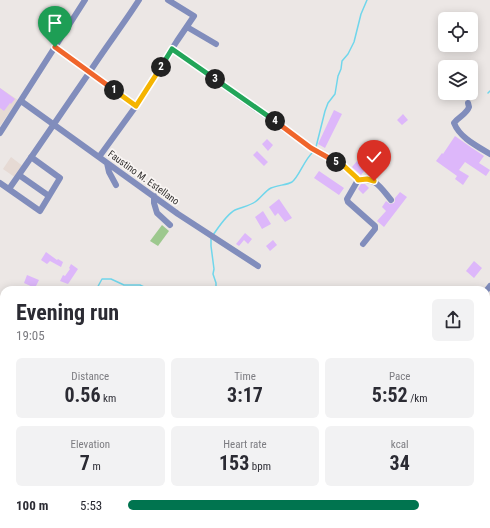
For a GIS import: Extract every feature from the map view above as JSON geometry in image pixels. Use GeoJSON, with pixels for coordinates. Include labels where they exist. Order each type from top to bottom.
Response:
{"type":"FeatureCollection","features":[{"type":"Feature","properties":{"kind":"street"},"geometry":{"type":"LineString","coordinates":[[0,133],[85,0]]}},
{"type":"Feature","properties":{"kind":"street"},"geometry":{"type":"LineString","coordinates":[[9,189],[139,0]]}},
{"type":"Feature","properties":{"kind":"street"},"geometry":{"type":"LineString","coordinates":[[99,157],[136,106],[194,16],[168,0]]}},
{"type":"Feature","properties":{"kind":"street"},"geometry":{"type":"LineString","coordinates":[[187,27],[216,44]]}},
{"type":"Feature","properties":{"kind":"street"},"geometry":{"type":"LineString","coordinates":[[55,47],[136,106]]}},
{"type":"Feature","properties":{"kind":"street"},"geometry":{"type":"LineString","coordinates":[[172,49],[311,148],[344,166],[358,180]]}},
{"type":"Feature","properties":{"kind":"street","name":"Faustino M. Estellano"},"geometry":{"type":"LineString","coordinates":[[21,101],[178,214],[258,266]]}},
{"type":"Feature","properties":{"kind":"street"},"geometry":{"type":"LineString","coordinates":[[468,103],[469,107],[467,112],[457,119],[454,123],[455,126],[464,138],[490,154]]}},
{"type":"Feature","properties":{"kind":"street"},"geometry":{"type":"LineString","coordinates":[[0,183],[40,210],[60,178],[31,157]]}},
{"type":"Feature","properties":{"kind":"street"},"geometry":{"type":"LineString","coordinates":[[107,163],[109,172],[116,185]]}},
{"type":"Feature","properties":{"kind":"street"},"geometry":{"type":"LineString","coordinates":[[19,174],[49,196]]}},
{"type":"Feature","properties":{"kind":"street"},"geometry":{"type":"LineString","coordinates":[[358,180],[367,179],[374,181],[391,200]]}},
{"type":"Feature","properties":{"kind":"street"},"geometry":{"type":"LineString","coordinates":[[358,180],[347,199],[348,202],[375,226],[375,229],[363,244]]}},
{"type":"Feature","properties":{"kind":"street"},"geometry":{"type":"LineString","coordinates":[[154,196],[154,203],[157,213],[170,225]]}},
{"type":"Feature","properties":{"kind":"shaded area"},"geometry":{"type":"Polygon","coordinates":[[[0,88],[18,100],[0,126],[0,88]]]}},
{"type":"Feature","properties":{"kind":"shaded area"},"geometry":{"type":"Polygon","coordinates":[[[11,157],[24,167],[16,178],[3,169],[11,157]]]}},
{"type":"Feature","properties":{"kind":"green space"},"geometry":{"type":"Polygon","coordinates":[[[162,225],[169,231],[158,246],[150,241],[162,225]]]}},
{"type":"Feature","properties":{"kind":"building"},"geometry":{"type":"Polygon","coordinates":[[[0,88],[15,99],[4,111],[0,108],[0,88]]]}},
{"type":"Feature","properties":{"kind":"building"},"geometry":{"type":"Polygon","coordinates":[[[334,110],[342,114],[325,148],[318,144],[334,110]]]}},
{"type":"Feature","properties":{"kind":"building"},"geometry":{"type":"Polygon","coordinates":[[[403,114],[408,120],[402,125],[397,120],[403,114]]]}},
{"type":"Feature","properties":{"kind":"building"},"geometry":{"type":"Polygon","coordinates":[[[455,136],[484,156],[479,163],[490,170],[486,176],[465,162],[459,170],[469,176],[463,185],[455,179],[457,176],[436,161],[442,153],[443,154],[455,136]]]}},
{"type":"Feature","properties":{"kind":"building"},"geometry":{"type":"Polygon","coordinates":[[[267,139],[273,145],[268,151],[262,144],[267,139]]]}},
{"type":"Feature","properties":{"kind":"building"},"geometry":{"type":"Polygon","coordinates":[[[257,151],[268,162],[264,166],[253,155],[257,151]]]}},
{"type":"Feature","properties":{"kind":"building"},"geometry":{"type":"Polygon","coordinates":[[[357,161],[366,169],[361,175],[352,167],[357,161]]]}},
{"type":"Feature","properties":{"kind":"building"},"geometry":{"type":"Polygon","coordinates":[[[319,171],[344,188],[339,195],[314,178],[319,171]]]}},
{"type":"Feature","properties":{"kind":"building"},"geometry":{"type":"Polygon","coordinates":[[[361,184],[365,184],[369,188],[363,194],[358,189],[361,184]]]}},
{"type":"Feature","properties":{"kind":"building"},"geometry":{"type":"Polygon","coordinates":[[[400,192],[407,197],[384,227],[377,221],[386,211],[382,207],[386,201],[390,204],[394,203],[395,198],[400,192]]]}},
{"type":"Feature","properties":{"kind":"building"},"geometry":{"type":"Polygon","coordinates":[[[279,199],[292,218],[285,222],[278,213],[275,216],[269,207],[279,199]]]}},
{"type":"Feature","properties":{"kind":"building"},"geometry":{"type":"Polygon","coordinates":[[[263,211],[271,224],[262,229],[255,217],[263,211]]]}},
{"type":"Feature","properties":{"kind":"building"},"geometry":{"type":"Polygon","coordinates":[[[245,233],[252,239],[248,244],[244,240],[239,246],[236,244],[245,233]]]}},
{"type":"Feature","properties":{"kind":"building"},"geometry":{"type":"Polygon","coordinates":[[[273,240],[277,245],[270,251],[266,246],[273,240]]]}},
{"type":"Feature","properties":{"kind":"building"},"geometry":{"type":"Polygon","coordinates":[[[46,252],[57,260],[58,259],[63,262],[61,267],[50,261],[47,264],[41,260],[46,252]]]}},
{"type":"Feature","properties":{"kind":"building"},"geometry":{"type":"Polygon","coordinates":[[[474,261],[482,268],[474,278],[466,271],[474,261]]]}},
{"type":"Feature","properties":{"kind":"building"},"geometry":{"type":"Polygon","coordinates":[[[71,264],[78,269],[68,284],[60,281],[63,275],[65,276],[70,269],[71,264]]]}},
{"type":"Feature","properties":{"kind":"building"},"geometry":{"type":"Polygon","coordinates":[[[27,275],[39,280],[36,286],[31,286],[24,283],[27,275]]]}},
{"type":"Feature","properties":{"kind":"waterway"},"geometry":{"type":"LineString","coordinates":[[316,147],[325,111],[328,103],[335,94],[342,61],[348,54],[354,42],[361,14],[367,0]]}},
{"type":"Feature","properties":{"kind":"waterway"},"geometry":{"type":"LineString","coordinates":[[213,235],[223,221],[232,212],[255,202],[271,188],[288,184],[295,180],[307,159],[313,152]]}},
{"type":"Feature","properties":{"kind":"waterway"},"geometry":{"type":"LineString","coordinates":[[211,239],[214,269],[213,274],[216,286]]}},
{"type":"Feature","properties":{"kind":"waterway"},"geometry":{"type":"LineString","coordinates":[[98,286],[102,279],[111,279],[124,285],[142,286]]}},
{"type":"Feature","properties":{"kind":"route"},"geometry":{"type":"LineString","coordinates":[[55,47],[136,106],[172,49],[311,148],[344,166],[358,180],[367,179],[374,181]]}}]}
